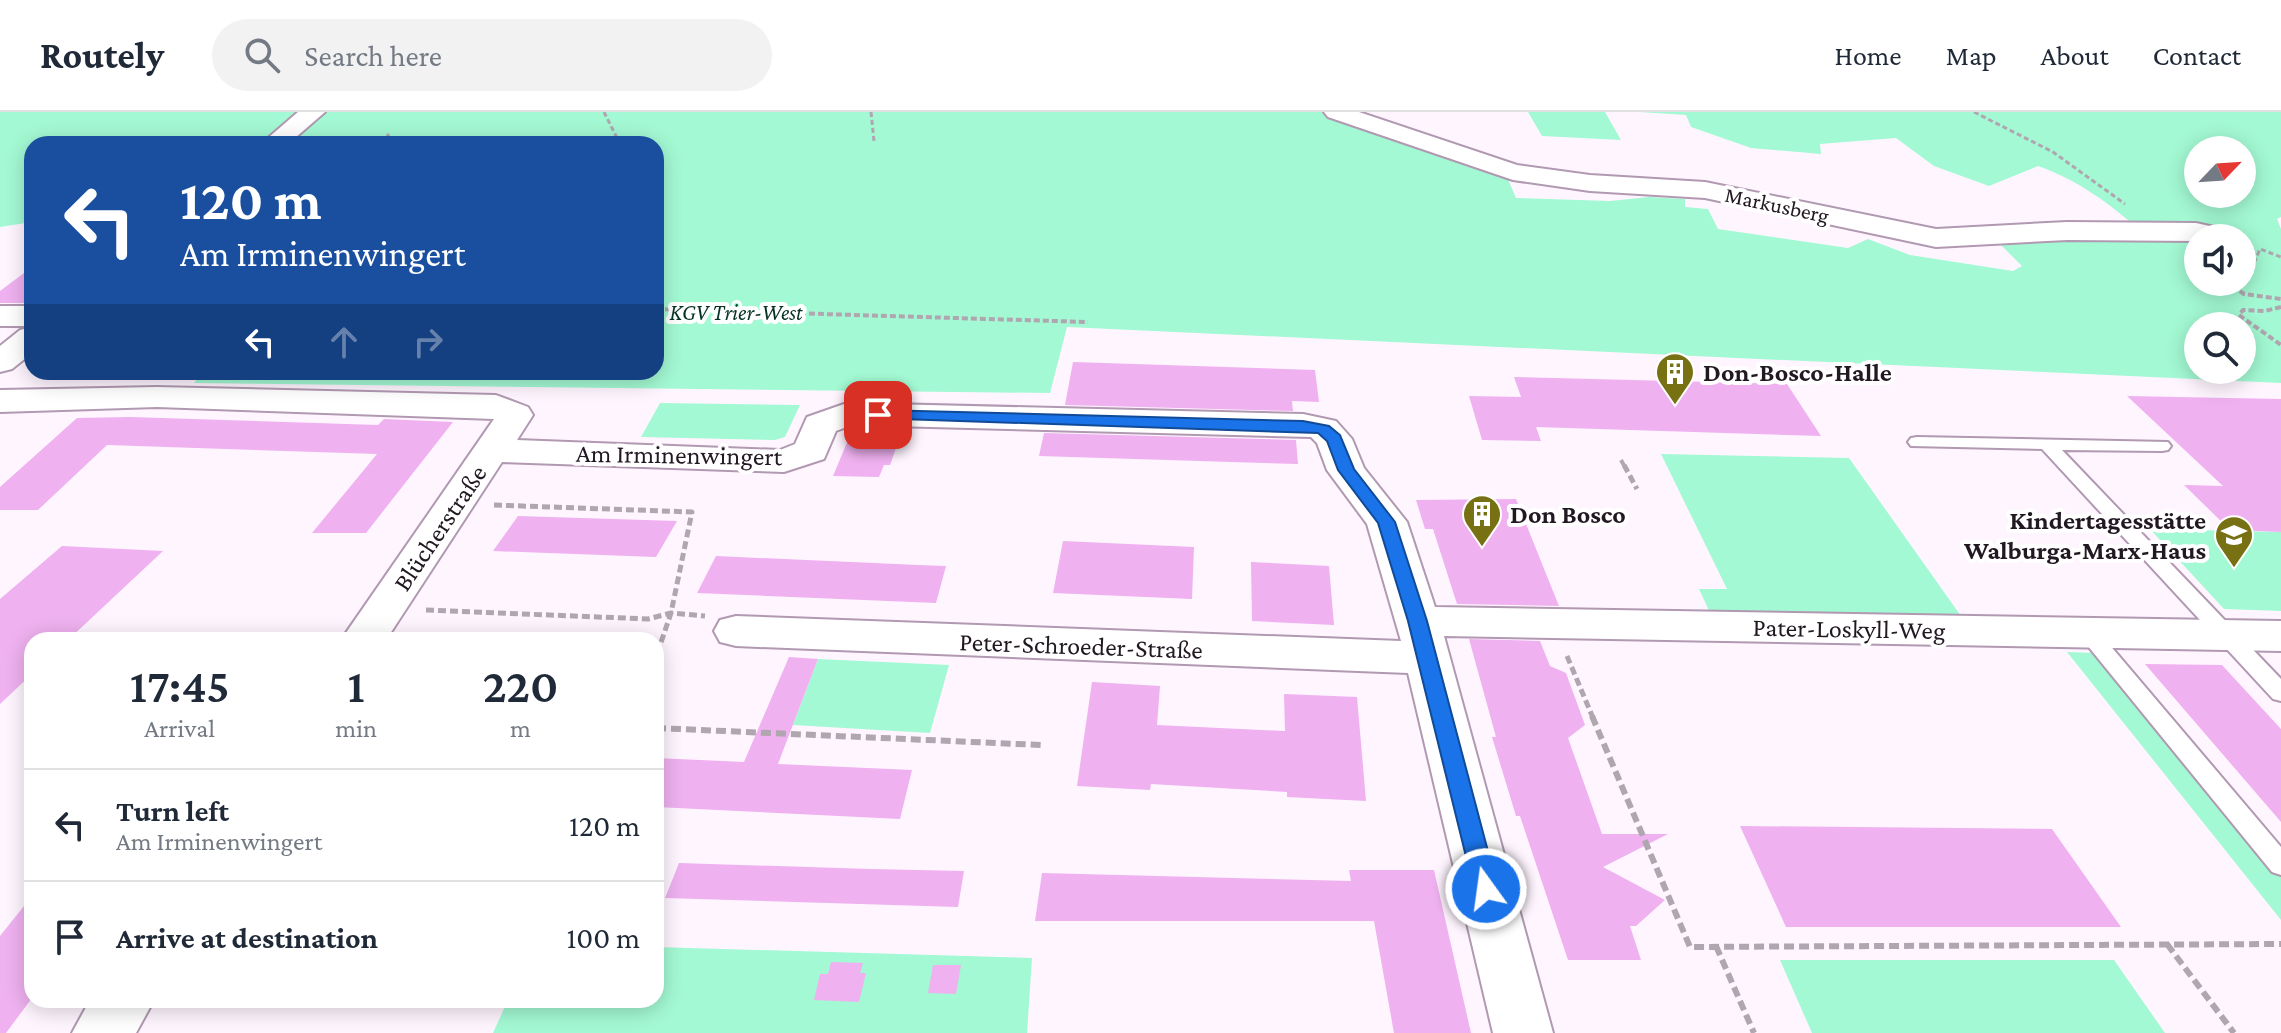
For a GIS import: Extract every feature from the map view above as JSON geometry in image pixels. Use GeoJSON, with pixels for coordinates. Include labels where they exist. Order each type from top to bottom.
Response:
{"type":"FeatureCollection","features":[{"type":"Feature","properties":{"kind":"street"},"geometry":{"type":"LineString","coordinates":[[283,136],[313,112]]}},
{"type":"Feature","properties":{"kind":"street","name":"Markusberg"},"geometry":{"type":"LineString","coordinates":[[1336,112],[1513,172],[1590,183],[1705,190],[1936,238],[2067,231],[2184,232]]}},
{"type":"Feature","properties":{"kind":"street"},"geometry":{"type":"LineString","coordinates":[[0,316],[24,316]]}},
{"type":"Feature","properties":{"kind":"street"},"geometry":{"type":"LineString","coordinates":[[0,362],[24,343]]}},
{"type":"Feature","properties":{"kind":"street","name":"Blücherstraße"},"geometry":{"type":"LineString","coordinates":[[0,401],[157,397],[467,405],[496,406],[515,415],[368,632]]}},
{"type":"Feature","properties":{"kind":"street","name":"Am Irminenwingert"},"geometry":{"type":"LineString","coordinates":[[492,450],[784,461],[811,451],[820,425],[847,414],[1303,425],[1323,429],[1334,439],[1346,470],[1387,522],[1422,640]]}},
{"type":"Feature","properties":{"kind":"street","name":"Pater-Loskyll-Weg"},"geometry":{"type":"LineString","coordinates":[[1422,640],[1553,622],[2090,635],[2281,636]]}},
{"type":"Feature","properties":{"kind":"street","name":"Peter-Schroeder-Straße"},"geometry":{"type":"LineString","coordinates":[[736,631],[1422,640]]}},
{"type":"Feature","properties":{"kind":"street"},"geometry":{"type":"LineString","coordinates":[[1422,640],[1523,1033]]}},
{"type":"Feature","properties":{"kind":"street"},"geometry":{"type":"LineString","coordinates":[[102,1033],[119,1008]]}},
{"type":"Feature","properties":{"kind":"lane"},"geometry":{"type":"LineString","coordinates":[[1917,442],[2162,446]]}},
{"type":"Feature","properties":{"kind":"lane"},"geometry":{"type":"LineString","coordinates":[[2048,445],[2281,693]]}},
{"type":"Feature","properties":{"kind":"lane"},"geometry":{"type":"LineString","coordinates":[[2090,635],[2281,865]]}},
{"type":"Feature","properties":{"kind":"path"},"geometry":{"type":"LineString","coordinates":[[604,112],[616,136]]}},
{"type":"Feature","properties":{"kind":"path"},"geometry":{"type":"LineString","coordinates":[[871,112],[874,141]]}},
{"type":"Feature","properties":{"kind":"path"},"geometry":{"type":"LineString","coordinates":[[1974,112],[2045,144],[2096,178]]}},
{"type":"Feature","properties":{"kind":"path"},"geometry":{"type":"LineString","coordinates":[[2256,248],[2281,257]]}},
{"type":"Feature","properties":{"kind":"path"},"geometry":{"type":"LineString","coordinates":[[2256,296],[2281,299]]}},
{"type":"Feature","properties":{"kind":"path"},"geometry":{"type":"LineString","coordinates":[[2281,307],[2265,311],[2243,310],[2239,315],[2281,345]]}},
{"type":"Feature","properties":{"kind":"path"},"geometry":{"type":"LineString","coordinates":[[664,309],[1088,322]]}},
{"type":"Feature","properties":{"kind":"path"},"geometry":{"type":"LineString","coordinates":[[1621,460],[1637,489]]}},
{"type":"Feature","properties":{"kind":"path"},"geometry":{"type":"LineString","coordinates":[[493,505],[692,512],[664,634]]}},
{"type":"Feature","properties":{"kind":"path"},"geometry":{"type":"LineString","coordinates":[[426,610],[648,619],[671,613],[723,617],[736,631]]}},
{"type":"Feature","properties":{"kind":"path"},"geometry":{"type":"LineString","coordinates":[[1553,622],[1690,947],[2281,944]]}},
{"type":"Feature","properties":{"kind":"path"},"geometry":{"type":"LineString","coordinates":[[664,728],[1041,745]]}},
{"type":"Feature","properties":{"kind":"path"},"geometry":{"type":"LineString","coordinates":[[2167,944],[2234,1033]]}},
{"type":"Feature","properties":{"kind":"path"},"geometry":{"type":"LineString","coordinates":[[1716,946],[1754,1033]]}},
{"type":"Feature","properties":{"kind":"green space","name":"KGV Trier-West"},"geometry":{"type":"Polygon","coordinates":[[[0,112],[1327,112],[1394,141],[1507,177],[1516,198],[1610,201],[1649,197],[1685,199],[1685,207],[1708,209],[1718,229],[1848,248],[1868,239],[1910,255],[2013,271],[2022,266],[1998,242],[2141,231],[2093,194],[2067,178],[2038,166],[1989,186],[1934,166],[1896,138],[1820,144],[1821,154],[1751,148],[1691,127],[1686,115],[1640,112],[2281,112],[2281,217],[2277,219],[2281,229],[2281,383],[2256,382],[2256,312],[2184,312],[2184,379],[1067,327],[1050,393],[194,383],[196,380],[664,380],[664,136],[24,136],[24,223],[0,227],[0,112]]]}},
{"type":"Feature","properties":{"kind":"green space"},"geometry":{"type":"Polygon","coordinates":[[[1528,112],[1605,112],[1621,140],[1542,136],[1528,112]]]}},
{"type":"Feature","properties":{"kind":"green space"},"geometry":{"type":"Polygon","coordinates":[[[660,403],[800,405],[785,437],[775,440],[641,437],[660,403]]]}},
{"type":"Feature","properties":{"kind":"green space"},"geometry":{"type":"Polygon","coordinates":[[[1661,454],[1849,458],[1961,616],[1712,617],[1699,589],[1727,589],[1661,454]]]}},
{"type":"Feature","properties":{"kind":"green space"},"geometry":{"type":"Polygon","coordinates":[[[2150,529],[2281,532],[2281,611],[2224,609],[2150,529]]]}},
{"type":"Feature","properties":{"kind":"green space"},"geometry":{"type":"Polygon","coordinates":[[[2067,652],[2097,653],[2281,876],[2281,920],[2067,652]]]}},
{"type":"Feature","properties":{"kind":"green space"},"geometry":{"type":"Polygon","coordinates":[[[818,659],[949,665],[930,733],[793,725],[818,659]]]}},
{"type":"Feature","properties":{"kind":"green space"},"geometry":{"type":"Polygon","coordinates":[[[664,947],[1032,958],[1027,1033],[493,1033],[504,1008],[664,1008],[664,947]]]}},
{"type":"Feature","properties":{"kind":"green space"},"geometry":{"type":"Polygon","coordinates":[[[1780,960],[2114,960],[2165,1033],[1812,1033],[1780,960]]]}},
{"type":"Feature","properties":{"kind":"building"},"geometry":{"type":"Polygon","coordinates":[[[24,273],[24,303],[0,303],[0,291],[24,273]]]}},
{"type":"Feature","properties":{"kind":"building"},"geometry":{"type":"Polygon","coordinates":[[[1073,362],[1315,370],[1319,402],[1292,401],[1293,411],[1065,405],[1073,362]]]}},
{"type":"Feature","properties":{"kind":"building","name":"Don-Bosco-Halle"},"geometry":{"type":"Polygon","coordinates":[[[1514,377],[1787,384],[1821,436],[1536,427],[1541,441],[1482,440],[1469,396],[1521,397],[1514,377]]]}},
{"type":"Feature","properties":{"kind":"building"},"geometry":{"type":"Polygon","coordinates":[[[2127,396],[2281,399],[2281,532],[2230,530],[2184,485],[2223,486],[2127,396]]]}},
{"type":"Feature","properties":{"kind":"building"},"geometry":{"type":"Polygon","coordinates":[[[77,418],[378,425],[384,419],[453,422],[366,533],[312,533],[377,454],[107,445],[38,510],[0,510],[0,487],[77,418]]]}},
{"type":"Feature","properties":{"kind":"building"},"geometry":{"type":"Polygon","coordinates":[[[853,428],[897,429],[894,437],[900,437],[890,465],[884,465],[879,477],[833,476],[853,428]]]}},
{"type":"Feature","properties":{"kind":"building"},"geometry":{"type":"Polygon","coordinates":[[[1044,433],[1296,440],[1298,464],[1039,456],[1044,433]]]}},
{"type":"Feature","properties":{"kind":"building","name":"Don Bosco"},"geometry":{"type":"Polygon","coordinates":[[[1516,499],[1559,606],[1457,604],[1433,529],[1425,529],[1416,500],[1516,499]]]}},
{"type":"Feature","properties":{"kind":"building"},"geometry":{"type":"Polygon","coordinates":[[[518,516],[677,521],[656,557],[493,551],[518,516]]]}},
{"type":"Feature","properties":{"kind":"building"},"geometry":{"type":"Polygon","coordinates":[[[1063,541],[1194,547],[1192,599],[1053,593],[1063,541]]]}},
{"type":"Feature","properties":{"kind":"building"},"geometry":{"type":"Polygon","coordinates":[[[62,546],[163,551],[77,632],[24,632],[24,682],[0,704],[0,599],[62,546]]]}},
{"type":"Feature","properties":{"kind":"building"},"geometry":{"type":"Polygon","coordinates":[[[716,556],[946,566],[936,603],[697,593],[716,556]]]}},
{"type":"Feature","properties":{"kind":"building"},"geometry":{"type":"Polygon","coordinates":[[[1251,562],[1329,566],[1334,625],[1252,621],[1251,562]]]}},
{"type":"Feature","properties":{"kind":"building"},"geometry":{"type":"Polygon","coordinates":[[[1469,639],[1540,641],[1550,666],[1566,673],[1585,725],[1568,738],[1602,834],[1668,834],[1603,867],[1665,900],[1636,926],[1630,926],[1641,960],[1568,960],[1520,816],[1516,816],[1492,737],[1496,737],[1469,639]]]}},
{"type":"Feature","properties":{"kind":"building"},"geometry":{"type":"Polygon","coordinates":[[[789,657],[818,659],[778,764],[912,770],[900,819],[664,807],[664,758],[744,762],[789,657]]]}},
{"type":"Feature","properties":{"kind":"building"},"geometry":{"type":"Polygon","coordinates":[[[2145,664],[2222,665],[2281,729],[2281,822],[2145,664]]]}},
{"type":"Feature","properties":{"kind":"building"},"geometry":{"type":"Polygon","coordinates":[[[1092,682],[1160,686],[1157,725],[1285,731],[1284,694],[1357,697],[1366,801],[1287,797],[1287,792],[1151,784],[1150,790],[1077,786],[1092,682]]]}},
{"type":"Feature","properties":{"kind":"building"},"geometry":{"type":"Polygon","coordinates":[[[1740,826],[2052,829],[2121,927],[1786,927],[1740,826]]]}},
{"type":"Feature","properties":{"kind":"building"},"geometry":{"type":"Polygon","coordinates":[[[679,863],[964,871],[958,907],[665,898],[679,863]]]}},
{"type":"Feature","properties":{"kind":"building"},"geometry":{"type":"Polygon","coordinates":[[[1349,870],[1434,870],[1471,1033],[1394,1033],[1374,921],[1035,921],[1042,873],[1351,881],[1349,870]]]}},
{"type":"Feature","properties":{"kind":"building"},"geometry":{"type":"Polygon","coordinates":[[[24,906],[25,1008],[6,1033],[0,1033],[0,936],[24,906]]]}},
{"type":"Feature","properties":{"kind":"building"},"geometry":{"type":"Polygon","coordinates":[[[831,962],[863,963],[860,973],[866,973],[859,1002],[814,1000],[820,974],[828,974],[831,962]]]}},
{"type":"Feature","properties":{"kind":"building"},"geometry":{"type":"Polygon","coordinates":[[[933,965],[961,965],[956,994],[928,993],[933,965]]]}},
{"type":"Feature","properties":{"kind":"place","name":"Don-Bosco-Halle"},"geometry":{"type":"Point","coordinates":[1675,406]}},
{"type":"Feature","properties":{"kind":"place","name":"Don Bosco"},"geometry":{"type":"Point","coordinates":[1482,548]}},
{"type":"Feature","properties":{"kind":"place","name":"Kindertagesstätte Walburga-Marx-Haus"},"geometry":{"type":"Point","coordinates":[2234,569]}},
{"type":"Feature","properties":{"kind":"route"},"geometry":{"type":"LineString","coordinates":[[878,415],[1303,425],[1323,429],[1334,439],[1346,470],[1387,522],[1418,621],[1486,889]]}}]}
